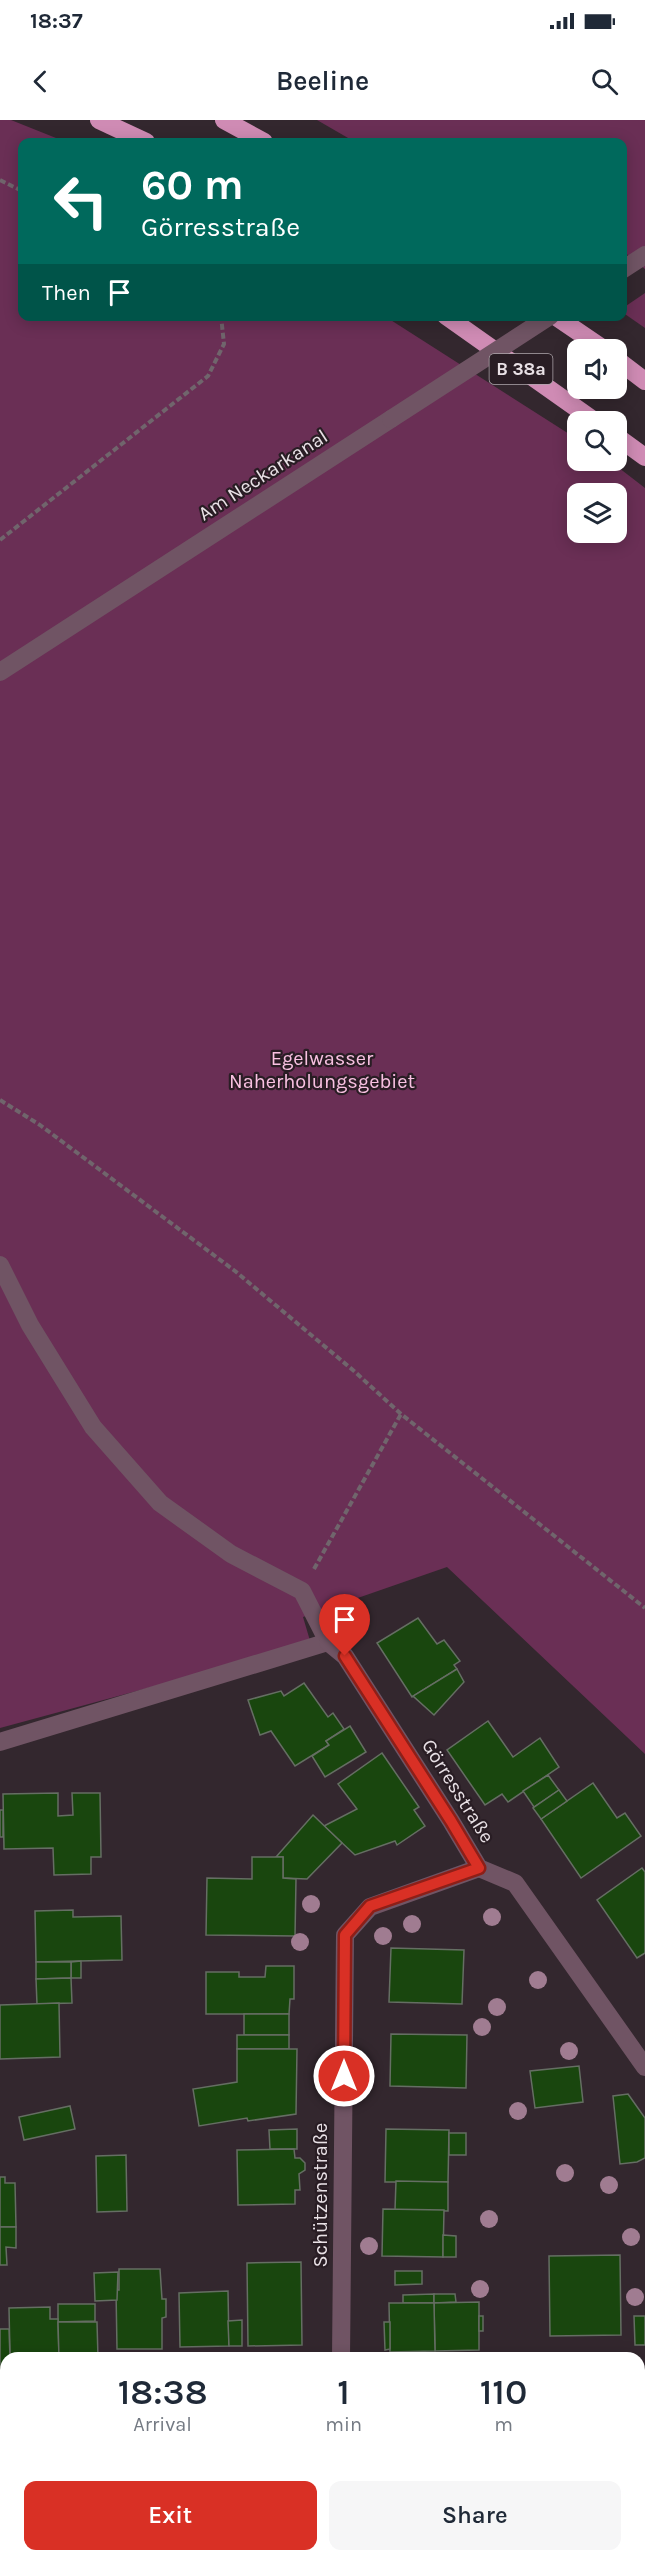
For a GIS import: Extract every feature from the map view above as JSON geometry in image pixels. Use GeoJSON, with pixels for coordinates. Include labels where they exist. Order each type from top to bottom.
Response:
{"type":"FeatureCollection","features":[{"type":"Feature","properties":{"kind":"highway"},"geometry":{"type":"LineString","coordinates":[[99,120],[137,138]]}},
{"type":"Feature","properties":{"kind":"highway"},"geometry":{"type":"LineString","coordinates":[[224,120],[257,138]]}},
{"type":"Feature","properties":{"kind":"highway","name":"B 38a"},"geometry":{"type":"LineString","coordinates":[[453,321],[580,411]]}},
{"type":"Feature","properties":{"kind":"highway"},"geometry":{"type":"LineString","coordinates":[[562,321],[589,339]]}},
{"type":"Feature","properties":{"kind":"highway"},"geometry":{"type":"LineString","coordinates":[[627,367],[645,381]]}},
{"type":"Feature","properties":{"kind":"highway"},"geometry":{"type":"LineString","coordinates":[[627,444],[645,457]]}},
{"type":"Feature","properties":{"kind":"street"},"geometry":{"type":"LineString","coordinates":[[627,267],[645,255]]}},
{"type":"Feature","properties":{"kind":"street","name":"Am Neckarkanal"},"geometry":{"type":"LineString","coordinates":[[0,672],[542,321]]}},
{"type":"Feature","properties":{"kind":"street"},"geometry":{"type":"LineString","coordinates":[[0,1265],[30,1325],[93,1426],[160,1503],[231,1554],[302,1591]]}},
{"type":"Feature","properties":{"kind":"street","name":"Görresstraße"},"geometry":{"type":"LineString","coordinates":[[302,1591],[328,1642],[345,1656],[479,1868],[515,1883],[645,2067]]}},
{"type":"Feature","properties":{"kind":"street"},"geometry":{"type":"LineString","coordinates":[[0,1743],[328,1642]]}},
{"type":"Feature","properties":{"kind":"street","name":"Schützenstraße"},"geometry":{"type":"LineString","coordinates":[[341,2352],[345,1935],[370,1906],[479,1868]]}},
{"type":"Feature","properties":{"kind":"path"},"geometry":{"type":"LineString","coordinates":[[0,180],[18,189]]}},
{"type":"Feature","properties":{"kind":"path"},"geometry":{"type":"LineString","coordinates":[[0,540],[208,376],[224,344],[222,321]]}},
{"type":"Feature","properties":{"kind":"path"},"geometry":{"type":"LineString","coordinates":[[0,1100],[40,1125],[235,1271],[354,1371],[401,1414],[645,1608]]}},
{"type":"Feature","properties":{"kind":"path"},"geometry":{"type":"LineString","coordinates":[[302,1591],[401,1414]]}},
{"type":"Feature","properties":{"kind":"green space","name":"Egelwasser Naherholungsgebiet"},"geometry":{"type":"Polygon","coordinates":[[[0,120],[11,120],[56,138],[18,138],[18,321],[392,321],[567,433],[567,471],[623,471],[645,488],[645,1754],[447,1567],[303,1617],[311,1644],[0,1728],[0,120]]]}},
{"type":"Feature","properties":{"kind":"green space"},"geometry":{"type":"Polygon","coordinates":[[[317,120],[645,120],[645,269],[627,254],[627,138],[348,138],[317,120]]]}},
{"type":"Feature","properties":{"kind":"green space"},"geometry":{"type":"Polygon","coordinates":[[[645,293],[645,328],[627,315],[627,305],[645,293]]]}},
{"type":"Feature","properties":{"kind":"building"},"geometry":{"type":"Polygon","coordinates":[[[418,1618],[437,1644],[444,1640],[460,1661],[454,1665],[457,1669],[412,1697],[377,1643],[418,1618]]]}},
{"type":"Feature","properties":{"kind":"building"},"geometry":{"type":"Polygon","coordinates":[[[457,1669],[464,1682],[434,1715],[413,1696],[457,1669]]]}},
{"type":"Feature","properties":{"kind":"building"},"geometry":{"type":"Polygon","coordinates":[[[304,1683],[328,1717],[333,1713],[344,1729],[326,1741],[329,1745],[295,1766],[271,1731],[260,1735],[248,1700],[281,1691],[284,1696],[304,1683]]]}},
{"type":"Feature","properties":{"kind":"building"},"geometry":{"type":"Polygon","coordinates":[[[488,1721],[513,1757],[540,1738],[559,1767],[508,1802],[502,1794],[485,1805],[447,1750],[488,1721]]]}},
{"type":"Feature","properties":{"kind":"building"},"geometry":{"type":"Polygon","coordinates":[[[350,1726],[366,1752],[325,1777],[312,1756],[329,1745],[326,1741],[350,1726]]]}},
{"type":"Feature","properties":{"kind":"building"},"geometry":{"type":"Polygon","coordinates":[[[382,1753],[419,1807],[414,1810],[425,1826],[397,1845],[395,1841],[355,1855],[324,1826],[357,1809],[338,1784],[382,1753]]]}},
{"type":"Feature","properties":{"kind":"building"},"geometry":{"type":"Polygon","coordinates":[[[548,1775],[559,1790],[534,1807],[523,1791],[548,1775]]]}},
{"type":"Feature","properties":{"kind":"building"},"geometry":{"type":"Polygon","coordinates":[[[593,1783],[617,1818],[625,1813],[641,1836],[581,1878],[541,1819],[593,1783]]]}},
{"type":"Feature","properties":{"kind":"building"},"geometry":{"type":"Polygon","coordinates":[[[559,1790],[567,1801],[541,1819],[533,1808],[559,1790]]]}},
{"type":"Feature","properties":{"kind":"building"},"geometry":{"type":"Polygon","coordinates":[[[58,1793],[58,1816],[73,1815],[72,1793],[100,1793],[101,1857],[91,1857],[91,1874],[54,1875],[53,1848],[4,1849],[3,1794],[58,1793]]]}},
{"type":"Feature","properties":{"kind":"building"},"geometry":{"type":"Polygon","coordinates":[[[0,1810],[3,1810],[3,1837],[0,1837],[0,1810]]]}},
{"type":"Feature","properties":{"kind":"building"},"geometry":{"type":"Polygon","coordinates":[[[313,1815],[342,1843],[307,1879],[283,1878],[283,1857],[276,1857],[313,1815]]]}},
{"type":"Feature","properties":{"kind":"building"},"geometry":{"type":"Polygon","coordinates":[[[252,1857],[283,1857],[283,1878],[296,1879],[295,1936],[206,1935],[207,1878],[252,1879],[252,1857]]]}},
{"type":"Feature","properties":{"kind":"building"},"geometry":{"type":"Polygon","coordinates":[[[642,1868],[645,1872],[645,1953],[637,1958],[597,1900],[642,1868]]]}},
{"type":"Feature","properties":{"kind":"building"},"geometry":{"type":"Polygon","coordinates":[[[73,1910],[73,1917],[121,1916],[122,1960],[36,1962],[35,1911],[73,1910]]]}},
{"type":"Feature","properties":{"kind":"building"},"geometry":{"type":"Polygon","coordinates":[[[391,1948],[464,1950],[462,2004],[389,2002],[391,1948]]]}},
{"type":"Feature","properties":{"kind":"building"},"geometry":{"type":"Polygon","coordinates":[[[81,1961],[81,1978],[71,1978],[71,1962],[81,1961]]]}},
{"type":"Feature","properties":{"kind":"building"},"geometry":{"type":"Polygon","coordinates":[[[36,1962],[71,1962],[71,1978],[36,1979],[36,1962]]]}},
{"type":"Feature","properties":{"kind":"building"},"geometry":{"type":"Polygon","coordinates":[[[266,1966],[294,1966],[294,1999],[290,1999],[289,2014],[206,2014],[206,1972],[239,1972],[239,1977],[265,1977],[266,1966]]]}},
{"type":"Feature","properties":{"kind":"building"},"geometry":{"type":"Polygon","coordinates":[[[71,1978],[72,2003],[37,2004],[36,1979],[71,1978]]]}},
{"type":"Feature","properties":{"kind":"building"},"geometry":{"type":"Polygon","coordinates":[[[59,2003],[60,2057],[0,2059],[0,2005],[59,2003]]]}},
{"type":"Feature","properties":{"kind":"building"},"geometry":{"type":"Polygon","coordinates":[[[244,2014],[289,2014],[289,2035],[244,2035],[244,2014]]]}},
{"type":"Feature","properties":{"kind":"building"},"geometry":{"type":"Polygon","coordinates":[[[391,2034],[467,2035],[466,2088],[390,2086],[391,2034]]]}},
{"type":"Feature","properties":{"kind":"building"},"geometry":{"type":"Polygon","coordinates":[[[237,2035],[289,2035],[289,2049],[237,2049],[237,2035]]]}},
{"type":"Feature","properties":{"kind":"building"},"geometry":{"type":"Polygon","coordinates":[[[237,2049],[297,2049],[296,2114],[248,2121],[247,2118],[199,2126],[193,2089],[237,2082],[237,2049]]]}},
{"type":"Feature","properties":{"kind":"building"},"geometry":{"type":"Polygon","coordinates":[[[579,2066],[583,2102],[535,2108],[530,2071],[579,2066]]]}},
{"type":"Feature","properties":{"kind":"building"},"geometry":{"type":"Polygon","coordinates":[[[628,2094],[645,2118],[645,2158],[637,2162],[620,2164],[613,2096],[628,2094]]]}},
{"type":"Feature","properties":{"kind":"building"},"geometry":{"type":"Polygon","coordinates":[[[70,2106],[75,2129],[24,2140],[19,2117],[70,2106]]]}},
{"type":"Feature","properties":{"kind":"building"},"geometry":{"type":"Polygon","coordinates":[[[297,2129],[297,2149],[270,2149],[269,2130],[297,2129]]]}},
{"type":"Feature","properties":{"kind":"building"},"geometry":{"type":"Polygon","coordinates":[[[386,2129],[449,2130],[448,2182],[385,2182],[386,2129]]]}},
{"type":"Feature","properties":{"kind":"building"},"geometry":{"type":"Polygon","coordinates":[[[449,2133],[466,2133],[466,2155],[449,2155],[449,2133]]]}},
{"type":"Feature","properties":{"kind":"building"},"geometry":{"type":"Polygon","coordinates":[[[294,2149],[295,2158],[300,2158],[305,2163],[305,2170],[299,2174],[300,2190],[295,2190],[295,2204],[238,2205],[237,2150],[294,2149]]]}},
{"type":"Feature","properties":{"kind":"building"},"geometry":{"type":"Polygon","coordinates":[[[126,2155],[127,2211],[97,2212],[96,2156],[126,2155]]]}},
{"type":"Feature","properties":{"kind":"building"},"geometry":{"type":"Polygon","coordinates":[[[0,2177],[5,2177],[5,2183],[15,2183],[16,2227],[0,2227],[0,2177]]]}},
{"type":"Feature","properties":{"kind":"building"},"geometry":{"type":"Polygon","coordinates":[[[396,2181],[448,2182],[448,2211],[395,2210],[396,2181]]]}},
{"type":"Feature","properties":{"kind":"building"},"geometry":{"type":"Polygon","coordinates":[[[383,2209],[444,2210],[443,2257],[382,2256],[383,2209]]]}},
{"type":"Feature","properties":{"kind":"building"},"geometry":{"type":"Polygon","coordinates":[[[0,2227],[16,2227],[16,2248],[6,2247],[7,2265],[0,2265],[0,2227]]]}},
{"type":"Feature","properties":{"kind":"building"},"geometry":{"type":"Polygon","coordinates":[[[443,2235],[456,2236],[456,2257],[443,2257],[443,2235]]]}},
{"type":"Feature","properties":{"kind":"building"},"geometry":{"type":"Polygon","coordinates":[[[620,2255],[621,2335],[550,2336],[549,2256],[620,2255]]]}},
{"type":"Feature","properties":{"kind":"building"},"geometry":{"type":"Polygon","coordinates":[[[301,2262],[302,2345],[248,2346],[247,2263],[301,2262]]]}},
{"type":"Feature","properties":{"kind":"building"},"geometry":{"type":"Polygon","coordinates":[[[119,2269],[160,2269],[162,2299],[166,2299],[166,2317],[162,2318],[162,2349],[117,2349],[116,2290],[119,2290],[119,2269]]]}},
{"type":"Feature","properties":{"kind":"building"},"geometry":{"type":"Polygon","coordinates":[[[395,2271],[422,2271],[422,2284],[395,2285],[395,2271]]]}},
{"type":"Feature","properties":{"kind":"building"},"geometry":{"type":"Polygon","coordinates":[[[118,2272],[117,2300],[95,2301],[94,2273],[118,2272]]]}},
{"type":"Feature","properties":{"kind":"building"},"geometry":{"type":"Polygon","coordinates":[[[228,2291],[229,2346],[180,2347],[179,2293],[228,2291]]]}},
{"type":"Feature","properties":{"kind":"building"},"geometry":{"type":"Polygon","coordinates":[[[434,2294],[434,2303],[403,2303],[403,2295],[434,2294]]]}},
{"type":"Feature","properties":{"kind":"building"},"geometry":{"type":"Polygon","coordinates":[[[434,2294],[455,2294],[456,2302],[434,2303],[434,2294]]]}},
{"type":"Feature","properties":{"kind":"building"},"geometry":{"type":"Polygon","coordinates":[[[479,2302],[479,2350],[435,2351],[434,2303],[479,2302]]]}},
{"type":"Feature","properties":{"kind":"building"},"geometry":{"type":"Polygon","coordinates":[[[389,2303],[434,2303],[435,2351],[390,2352],[389,2303]]]}},
{"type":"Feature","properties":{"kind":"building"},"geometry":{"type":"Polygon","coordinates":[[[58,2304],[95,2304],[95,2321],[58,2322],[58,2304]]]}},
{"type":"Feature","properties":{"kind":"building"},"geometry":{"type":"Polygon","coordinates":[[[50,2307],[50,2319],[58,2319],[59,2352],[10,2352],[9,2308],[50,2307]]]}},
{"type":"Feature","properties":{"kind":"building"},"geometry":{"type":"Polygon","coordinates":[[[479,2316],[483,2316],[483,2331],[479,2331],[479,2316]]]}},
{"type":"Feature","properties":{"kind":"building"},"geometry":{"type":"Polygon","coordinates":[[[634,2316],[645,2316],[645,2345],[635,2345],[634,2316]]]}},
{"type":"Feature","properties":{"kind":"building"},"geometry":{"type":"Polygon","coordinates":[[[242,2320],[242,2346],[229,2346],[228,2321],[242,2320]]]}},
{"type":"Feature","properties":{"kind":"building"},"geometry":{"type":"Polygon","coordinates":[[[58,2322],[97,2322],[98,2352],[59,2352],[58,2322]]]}},
{"type":"Feature","properties":{"kind":"building"},"geometry":{"type":"Polygon","coordinates":[[[384,2322],[390,2322],[390,2349],[385,2350],[384,2322]]]}},
{"type":"Feature","properties":{"kind":"building"},"geometry":{"type":"Polygon","coordinates":[[[0,2329],[9,2329],[10,2352],[0,2352],[0,2329]]]}},
{"type":"Feature","properties":{"kind":"route"},"geometry":{"type":"LineString","coordinates":[[344,2076],[345,1935],[370,1906],[479,1868],[345,1656]]}}]}
